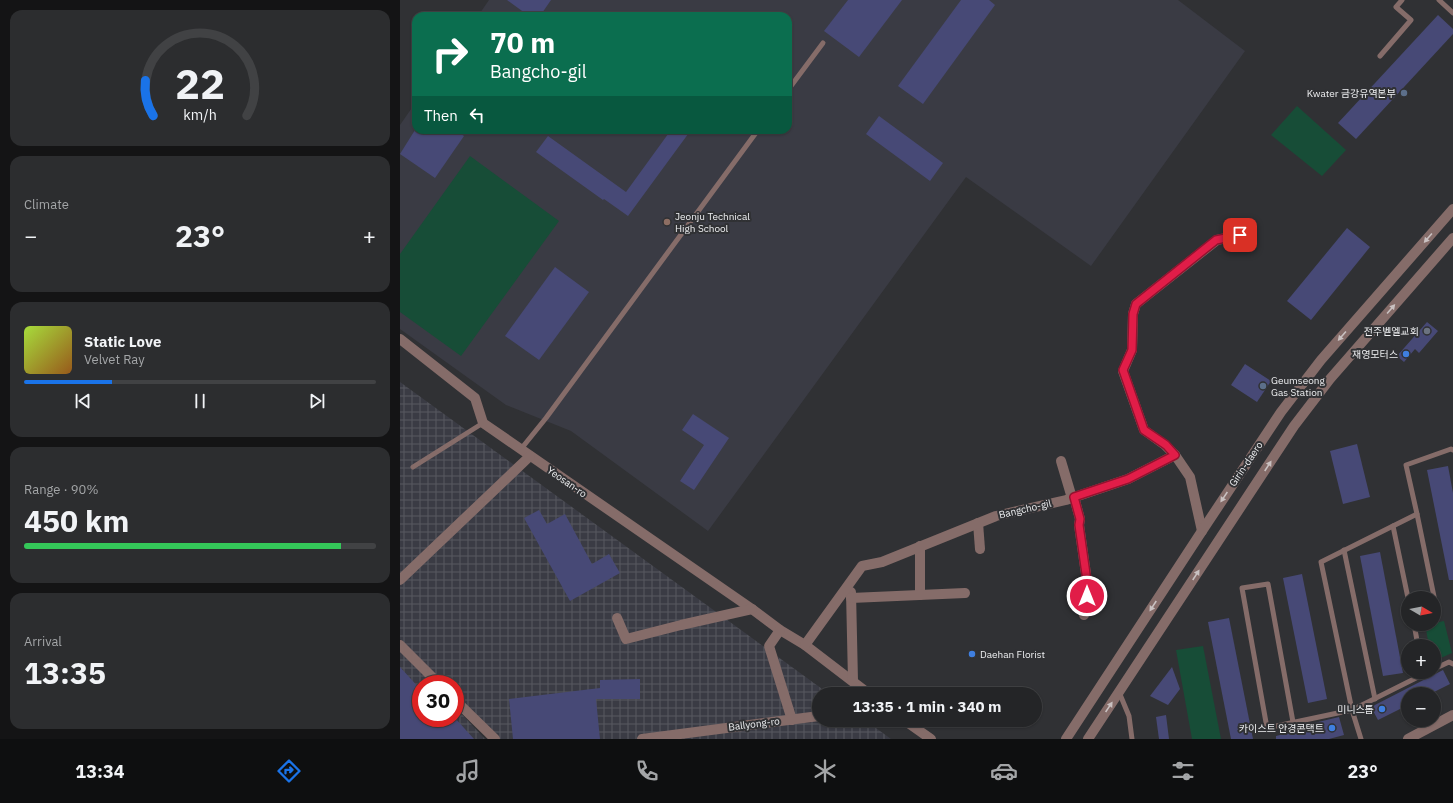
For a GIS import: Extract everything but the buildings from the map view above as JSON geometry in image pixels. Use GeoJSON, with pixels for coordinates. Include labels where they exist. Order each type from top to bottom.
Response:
{"type":"FeatureCollection","features":[{"type":"Feature","properties":{"kind":"street","name":"Girin-daero"},"geometry":{"type":"LineString","coordinates":[[1066,739],[1281,412],[1321,360],[1453,209]]}},
{"type":"Feature","properties":{"kind":"street"},"geometry":{"type":"LineString","coordinates":[[1202,531],[1190,477],[1166,445],[1144,430],[1123,370],[1132,350],[1133,314],[1136,304],[1216,240],[1240,235]]}},
{"type":"Feature","properties":{"kind":"street","name":"Girin-daero"},"geometry":{"type":"LineString","coordinates":[[1088,739],[1294,426],[1330,379],[1451,244]]}},
{"type":"Feature","properties":{"kind":"street"},"geometry":{"type":"LineString","coordinates":[[400,339],[475,398],[483,423]]}},
{"type":"Feature","properties":{"kind":"street","name":"Yeosan-ro"},"geometry":{"type":"LineString","coordinates":[[483,423],[752,609],[780,630],[805,645],[860,687]]}},
{"type":"Feature","properties":{"kind":"street","name":"Bangcho-gil"},"geometry":{"type":"LineString","coordinates":[[805,645],[862,566],[882,562],[996,516],[1073,498],[1128,479],[1175,455]]}},
{"type":"Feature","properties":{"kind":"street"},"geometry":{"type":"LineString","coordinates":[[400,580],[530,456]]}},
{"type":"Feature","properties":{"kind":"street"},"geometry":{"type":"LineString","coordinates":[[1061,461],[1080,519],[1079,525],[1087,581],[1084,616]]}},
{"type":"Feature","properties":{"kind":"street"},"geometry":{"type":"LineString","coordinates":[[978,523],[980,549]]}},
{"type":"Feature","properties":{"kind":"street"},"geometry":{"type":"LineString","coordinates":[[920,546],[920,595]]}},
{"type":"Feature","properties":{"kind":"street"},"geometry":{"type":"LineString","coordinates":[[851,582],[853,682]]}},
{"type":"Feature","properties":{"kind":"street"},"geometry":{"type":"LineString","coordinates":[[851,598],[964,593]]}},
{"type":"Feature","properties":{"kind":"street"},"geometry":{"type":"LineString","coordinates":[[617,618],[626,639],[752,609]]}},
{"type":"Feature","properties":{"kind":"street"},"geometry":{"type":"LineString","coordinates":[[780,630],[770,646],[792,720]]}},
{"type":"Feature","properties":{"kind":"street"},"geometry":{"type":"LineString","coordinates":[[400,645],[430,675]]}},
{"type":"Feature","properties":{"kind":"street"},"geometry":{"type":"LineString","coordinates":[[464,709],[495,739]]}},
{"type":"Feature","properties":{"kind":"street"},"geometry":{"type":"LineString","coordinates":[[1408,739],[1453,715]]}},
{"type":"Feature","properties":{"kind":"street","name":"Ballyong-ro"},"geometry":{"type":"LineString","coordinates":[[642,739],[812,717]]}},
{"type":"Feature","properties":{"kind":"street"},"geometry":{"type":"LineString","coordinates":[[914,727],[931,739]]}},
{"type":"Feature","properties":{"kind":"lane"},"geometry":{"type":"LineString","coordinates":[[1380,56],[1411,20],[1396,7],[1402,0]]}},
{"type":"Feature","properties":{"kind":"lane"},"geometry":{"type":"LineString","coordinates":[[1439,0],[1453,13]]}},
{"type":"Feature","properties":{"kind":"lane"},"geometry":{"type":"LineString","coordinates":[[792,85],[823,43]]}},
{"type":"Feature","properties":{"kind":"lane"},"geometry":{"type":"LineString","coordinates":[[520,449],[546,418],[755,134]]}},
{"type":"Feature","properties":{"kind":"lane"},"geometry":{"type":"LineString","coordinates":[[413,467],[483,423]]}},
{"type":"Feature","properties":{"kind":"lane"},"geometry":{"type":"LineString","coordinates":[[1433,591],[1406,465],[1451,449],[1453,450]]}},
{"type":"Feature","properties":{"kind":"lane"},"geometry":{"type":"LineString","coordinates":[[1361,739],[1352,710],[1321,562],[1417,514]]}},
{"type":"Feature","properties":{"kind":"lane"},"geometry":{"type":"LineString","coordinates":[[1393,526],[1407,591]]}},
{"type":"Feature","properties":{"kind":"lane"},"geometry":{"type":"LineString","coordinates":[[1344,550],[1375,699]]}},
{"type":"Feature","properties":{"kind":"lane"},"geometry":{"type":"LineString","coordinates":[[1293,722],[1268,584],[1242,588],[1267,728],[1352,710],[1413,679]]}},
{"type":"Feature","properties":{"kind":"lane"},"geometry":{"type":"LineString","coordinates":[[1441,666],[1449,662],[1453,664]]}},
{"type":"Feature","properties":{"kind":"lane"},"geometry":{"type":"LineString","coordinates":[[1119,692],[1129,716],[1132,739]]}},
{"type":"Feature","properties":{"kind":"shaded area","name":"Jeonju Technical High School"},"geometry":{"type":"Polygon","coordinates":[[[489,0],[1178,0],[1245,51],[1091,266],[966,177],[708,531],[571,431],[506,405],[400,329],[400,125],[412,108],[412,134],[792,134],[792,12],[481,12],[489,0]]]}},
{"type":"Feature","properties":{"kind":"shaded area"},"geometry":{"type":"Polygon","coordinates":[[[400,382],[819,687],[812,687],[812,727],[875,727],[891,739],[491,739],[464,709],[464,675],[433,675],[400,639],[400,382]]]}},
{"type":"Feature","properties":{"kind":"shaded area"},"geometry":{"type":"Polygon","coordinates":[[[400,647],[426,675],[412,675],[412,727],[464,727],[464,717],[485,739],[400,739],[400,647]]]}},
{"type":"Feature","properties":{"kind":"green space"},"geometry":{"type":"Polygon","coordinates":[[[1297,106],[1346,150],[1322,176],[1271,135],[1297,106]]]}},
{"type":"Feature","properties":{"kind":"green space"},"geometry":{"type":"Polygon","coordinates":[[[470,156],[559,221],[461,356],[400,312],[400,254],[470,156]]]}},
{"type":"Feature","properties":{"kind":"green space"},"geometry":{"type":"Polygon","coordinates":[[[1444,621],[1452,653],[1441,658],[1441,639],[1428,639],[1426,631],[1441,631],[1441,622],[1444,621]]]}},
{"type":"Feature","properties":{"kind":"green space"},"geometry":{"type":"Polygon","coordinates":[[[1203,646],[1221,739],[1192,739],[1176,650],[1203,646]]]}},
{"type":"Feature","properties":{"kind":"place","name":"Kwater 금강유역본부"},"geometry":{"type":"Point","coordinates":[1404,93]}},
{"type":"Feature","properties":{"kind":"place","name":"Jeonju Technical High School"},"geometry":{"type":"Point","coordinates":[667,222]}},
{"type":"Feature","properties":{"kind":"place","name":"전주벧엘교회"},"geometry":{"type":"Point","coordinates":[1427,331]}},
{"type":"Feature","properties":{"kind":"place","name":"재영모터스"},"geometry":{"type":"Point","coordinates":[1406,354]}},
{"type":"Feature","properties":{"kind":"place","name":"Geumseong Gas Station"},"geometry":{"type":"Point","coordinates":[1263,386]}},
{"type":"Feature","properties":{"kind":"place","name":"Daehan Florist"},"geometry":{"type":"Point","coordinates":[972,654]}},
{"type":"Feature","properties":{"kind":"place","name":"미니스톱"},"geometry":{"type":"Point","coordinates":[1382,709]}},
{"type":"Feature","properties":{"kind":"place","name":"카이스트 안경콘택트"},"geometry":{"type":"Point","coordinates":[1332,728]}},
{"type":"Feature","properties":{"kind":"route"},"geometry":{"type":"LineString","coordinates":[[1087,596],[1087,581],[1079,525],[1080,519],[1074,497],[1128,479],[1175,455],[1166,445],[1144,430],[1123,370],[1132,350],[1133,314],[1136,304],[1216,240],[1240,235]]}}]}
